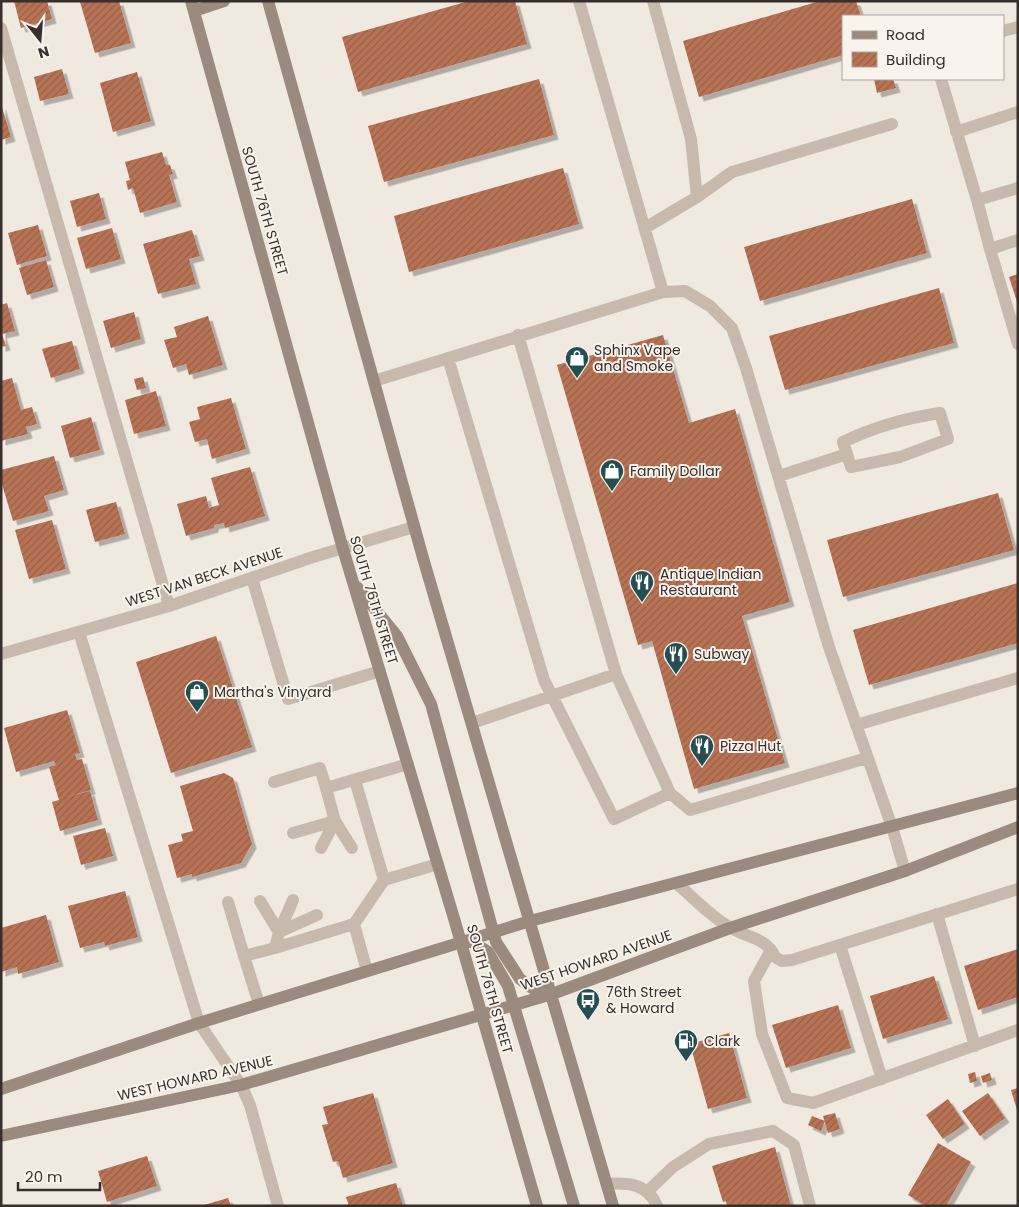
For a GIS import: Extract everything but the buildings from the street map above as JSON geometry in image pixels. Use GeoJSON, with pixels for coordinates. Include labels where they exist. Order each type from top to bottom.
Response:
{"type":"FeatureCollection","features":[{"type":"Feature","properties":{"kind":"main road"},"geometry":{"type":"LineString","coordinates":[[192,6],[224,1]]}},
{"type":"Feature","properties":{"kind":"main road"},"geometry":{"type":"LineString","coordinates":[[268,1],[414,527],[613,1206]]}},
{"type":"Feature","properties":{"kind":"main road","name":"SOUTH 76TH STREET"},"geometry":{"type":"LineString","coordinates":[[192,6],[352,581],[438,864],[537,1206]]}},
{"type":"Feature","properties":{"kind":"main road"},"geometry":{"type":"LineString","coordinates":[[352,581],[397,636],[428,697],[493,932],[504,957],[520,979],[532,988],[552,994]]}},
{"type":"Feature","properties":{"kind":"main road"},"geometry":{"type":"LineString","coordinates":[[1,1089],[199,1022],[493,932],[1018,793]]}},
{"type":"Feature","properties":{"kind":"main road","name":"WEST HOWARD AVENUE"},"geometry":{"type":"LineString","coordinates":[[1,1136],[241,1085],[552,994],[730,928],[905,871],[1018,827]]}},
{"type":"Feature","properties":{"kind":"main road"},"geometry":{"type":"LineString","coordinates":[[461,942],[473,942],[488,952],[508,986],[574,1206]]}},
{"type":"Feature","properties":{"kind":"street"},"geometry":{"type":"LineString","coordinates":[[579,1],[663,292]]}},
{"type":"Feature","properties":{"kind":"street"},"geometry":{"type":"LineString","coordinates":[[653,1],[691,139],[697,197]]}},
{"type":"Feature","properties":{"kind":"street"},"geometry":{"type":"LineString","coordinates":[[1004,31],[1018,27]]}},
{"type":"Feature","properties":{"kind":"street"},"geometry":{"type":"LineString","coordinates":[[1,28],[169,606]]}},
{"type":"Feature","properties":{"kind":"street"},"geometry":{"type":"LineString","coordinates":[[941,80],[1018,344]]}},
{"type":"Feature","properties":{"kind":"street"},"geometry":{"type":"LineString","coordinates":[[956,132],[1018,112]]}},
{"type":"Feature","properties":{"kind":"street"},"geometry":{"type":"LineString","coordinates":[[645,228],[697,197],[732,172],[892,124]]}},
{"type":"Feature","properties":{"kind":"street"},"geometry":{"type":"LineString","coordinates":[[977,200],[1018,188]]}},
{"type":"Feature","properties":{"kind":"street"},"geometry":{"type":"LineString","coordinates":[[990,249],[1018,240]]}},
{"type":"Feature","properties":{"kind":"street"},"geometry":{"type":"LineString","coordinates":[[374,381],[518,335],[663,292],[685,292],[710,306],[732,328],[746,368],[830,647],[892,826],[905,871]]}},
{"type":"Feature","properties":{"kind":"street"},"geometry":{"type":"LineString","coordinates":[[518,335],[616,674],[670,793],[690,810],[867,758]]}},
{"type":"Feature","properties":{"kind":"street"},"geometry":{"type":"LineString","coordinates":[[448,358],[544,680],[614,819],[670,793]]}},
{"type":"Feature","properties":{"kind":"street"},"geometry":{"type":"LineString","coordinates":[[940,413],[948,439],[900,457],[851,467],[847,454],[843,442],[861,433],[907,418],[940,413]]}},
{"type":"Feature","properties":{"kind":"street"},"geometry":{"type":"LineString","coordinates":[[779,476],[847,454]]}},
{"type":"Feature","properties":{"kind":"street","name":"WEST VAN BECK AVENUE"},"geometry":{"type":"LineString","coordinates":[[1,654],[169,606],[414,527]]}},
{"type":"Feature","properties":{"kind":"street"},"geometry":{"type":"LineString","coordinates":[[252,578],[288,699],[380,671]]}},
{"type":"Feature","properties":{"kind":"street"},"geometry":{"type":"LineString","coordinates":[[79,632],[199,1022],[241,1085],[250,1106],[278,1206]]}},
{"type":"Feature","properties":{"kind":"street"},"geometry":{"type":"LineString","coordinates":[[472,723],[616,674]]}},
{"type":"Feature","properties":{"kind":"street"},"geometry":{"type":"LineString","coordinates":[[856,726],[1018,678]]}},
{"type":"Feature","properties":{"kind":"street"},"geometry":{"type":"LineString","coordinates":[[326,788],[408,764]]}},
{"type":"Feature","properties":{"kind":"street"},"geometry":{"type":"LineString","coordinates":[[274,782],[320,768],[335,821],[352,848]]}},
{"type":"Feature","properties":{"kind":"street"},"geometry":{"type":"LineString","coordinates":[[355,780],[384,880]]}},
{"type":"Feature","properties":{"kind":"street"},"geometry":{"type":"LineString","coordinates":[[293,833],[335,821]]}},
{"type":"Feature","properties":{"kind":"street"},"geometry":{"type":"LineString","coordinates":[[321,848],[335,821]]}},
{"type":"Feature","properties":{"kind":"street"},"geometry":{"type":"LineString","coordinates":[[244,956],[354,924],[384,880],[438,864]]}},
{"type":"Feature","properties":{"kind":"street"},"geometry":{"type":"LineString","coordinates":[[676,883],[730,928],[755,937],[771,950],[775,958],[782,961],[1018,890]]}},
{"type":"Feature","properties":{"kind":"street"},"geometry":{"type":"LineString","coordinates":[[275,948],[279,932],[293,900]]}},
{"type":"Feature","properties":{"kind":"street"},"geometry":{"type":"LineString","coordinates":[[228,902],[259,1004]]}},
{"type":"Feature","properties":{"kind":"street"},"geometry":{"type":"LineString","coordinates":[[260,902],[279,932]]}},
{"type":"Feature","properties":{"kind":"street"},"geometry":{"type":"LineString","coordinates":[[937,914],[975,1046]]}},
{"type":"Feature","properties":{"kind":"street"},"geometry":{"type":"LineString","coordinates":[[279,932],[317,915]]}},
{"type":"Feature","properties":{"kind":"street"},"geometry":{"type":"LineString","coordinates":[[354,924],[367,971]]}},
{"type":"Feature","properties":{"kind":"street"},"geometry":{"type":"LineString","coordinates":[[840,945],[882,1079]]}},
{"type":"Feature","properties":{"kind":"street"},"geometry":{"type":"LineString","coordinates":[[771,950],[754,981],[762,1034],[786,1098],[813,1103],[1018,1030]]}},
{"type":"Feature","properties":{"kind":"street"},"geometry":{"type":"LineString","coordinates":[[648,1191],[673,1167],[709,1144],[773,1130],[794,1145],[810,1206]]}},
{"type":"Feature","properties":{"kind":"street"},"geometry":{"type":"LineString","coordinates":[[607,1184],[632,1184],[648,1191],[657,1206]]}},
{"type":"Feature","properties":{"kind":"place","name":"Sphinx Vape and Smoke"},"geometry":{"type":"Point","coordinates":[577,379]}},
{"type":"Feature","properties":{"kind":"place","name":"Family Dollar"},"geometry":{"type":"Point","coordinates":[612,492]}},
{"type":"Feature","properties":{"kind":"place","name":"Antique Indian Restaurant"},"geometry":{"type":"Point","coordinates":[642,603]}},
{"type":"Feature","properties":{"kind":"place","name":"Subway"},"geometry":{"type":"Point","coordinates":[676,675]}},
{"type":"Feature","properties":{"kind":"place","name":"Martha's Vinyard"},"geometry":{"type":"Point","coordinates":[197,713]}},
{"type":"Feature","properties":{"kind":"place","name":"Pizza Hut"},"geometry":{"type":"Point","coordinates":[702,767]}},
{"type":"Feature","properties":{"kind":"place","name":"76th Street & Howard"},"geometry":{"type":"Point","coordinates":[588,1021]}},
{"type":"Feature","properties":{"kind":"place","name":"Clark"},"geometry":{"type":"Point","coordinates":[686,1062]}}]}
